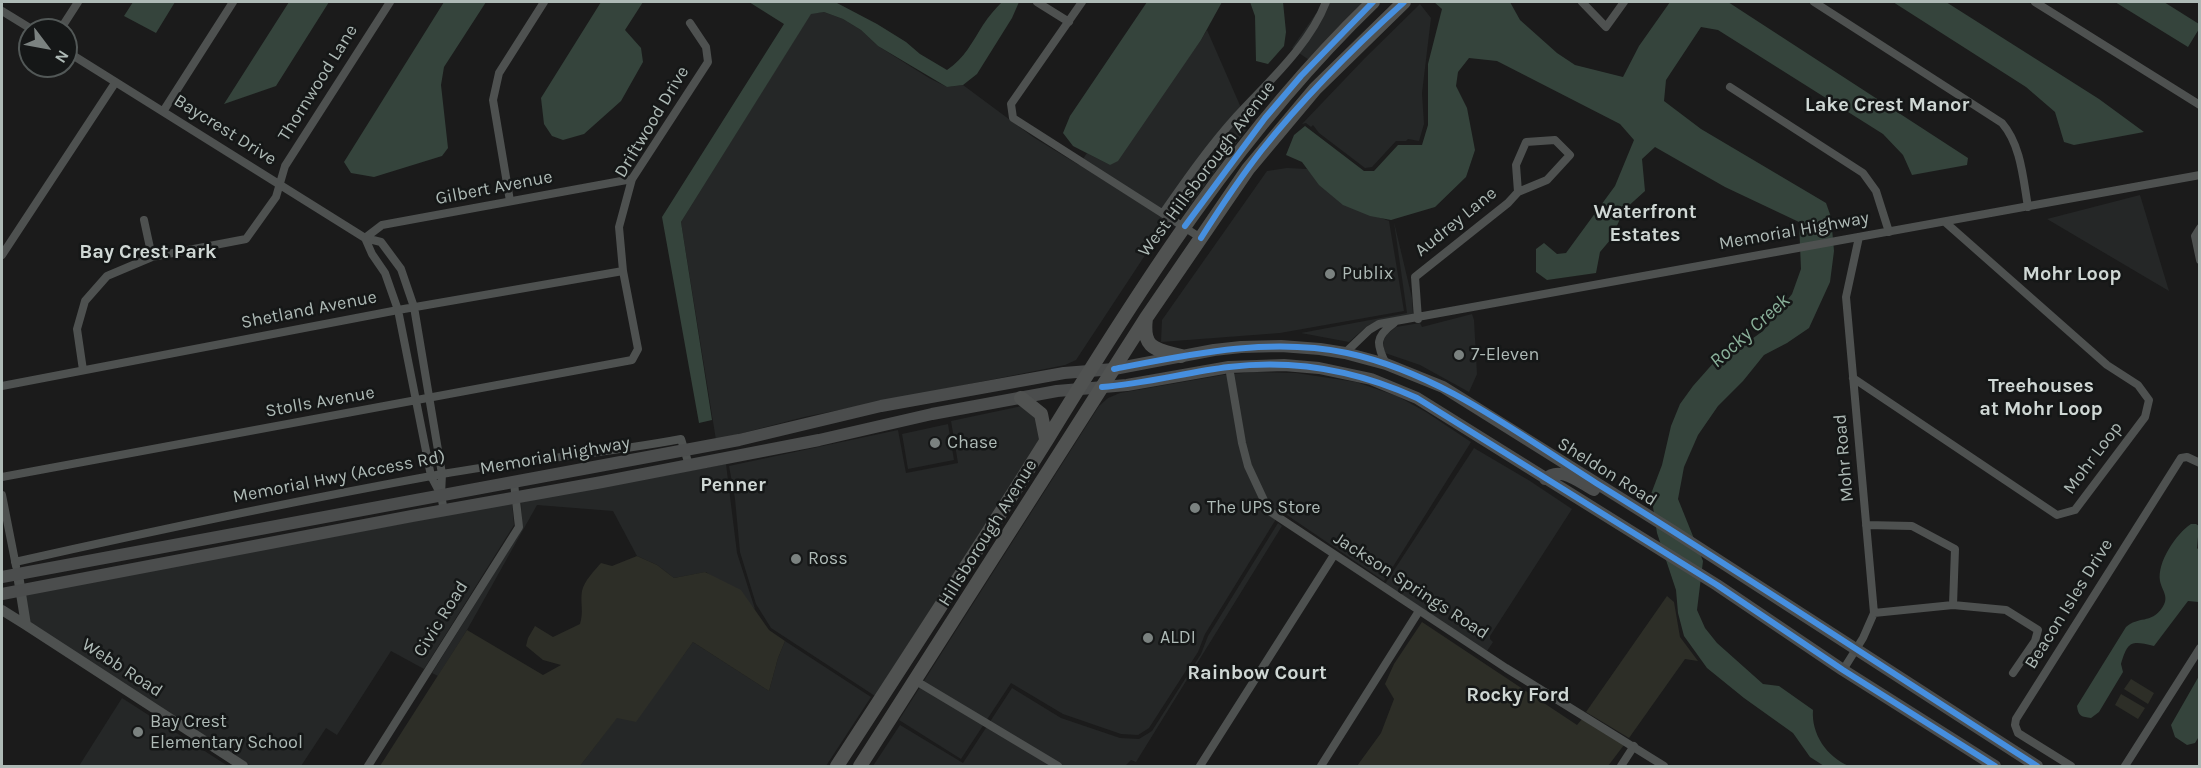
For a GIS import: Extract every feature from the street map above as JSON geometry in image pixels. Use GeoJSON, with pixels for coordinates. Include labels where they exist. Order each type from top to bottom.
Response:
{"type":"FeatureCollection","features":[{"type":"Feature","properties":{"kind":"main road","name":"West Hillsborough Avenue"},"geometry":{"type":"LineString","coordinates":[[1088,372],[1152,272],[1264,118],[1373,2]]}},
{"type":"Feature","properties":{"kind":"main road","name":"West Hillsborough Avenue"},"geometry":{"type":"LineString","coordinates":[[1146,318],[1248,170],[1276,134],[1340,63],[1404,2]]}},
{"type":"Feature","properties":{"kind":"main road","name":"Hillsborough Avenue"},"geometry":{"type":"LineString","coordinates":[[860,766],[1146,318]]}},
{"type":"Feature","properties":{"kind":"main road"},"geometry":{"type":"LineString","coordinates":[[1146,318],[1144,332],[1149,344],[1159,350],[1180,356]]}},
{"type":"Feature","properties":{"kind":"main road","name":"Sheldon Road"},"geometry":{"type":"LineString","coordinates":[[1114,369],[1241,347],[1281,346],[1345,352],[1386,364],[1443,387],[1637,508],[2037,766]]}},
{"type":"Feature","properties":{"kind":"main road","name":"Sheldon Road"},"geometry":{"type":"LineString","coordinates":[[1102,387],[1127,385],[1228,367],[1284,365],[1351,374],[1417,398],[1717,585],[1843,670],[1995,766]]}},
{"type":"Feature","properties":{"kind":"main road","name":"Memorial Highway"},"geometry":{"type":"LineString","coordinates":[[2,577],[739,441],[881,406],[1064,373],[1114,369]]}},
{"type":"Feature","properties":{"kind":"main road","name":"Hillsborough Avenue"},"geometry":{"type":"LineString","coordinates":[[837,766],[1088,372]]}},
{"type":"Feature","properties":{"kind":"main road","name":"Memorial Highway"},"geometry":{"type":"LineString","coordinates":[[2,594],[819,440],[932,414],[1077,389],[1102,387]]}},
{"type":"Feature","properties":{"kind":"main road"},"geometry":{"type":"LineString","coordinates":[[1021,398],[1034,406],[1041,414],[1046,439]]}},
{"type":"Feature","properties":{"kind":"main road"},"geometry":{"type":"LineString","coordinates":[[819,421],[819,440]]}},
{"type":"Feature","properties":{"kind":"main road"},"geometry":{"type":"LineString","coordinates":[[1545,479],[1551,474],[1561,473],[1606,498],[1626,501]]}},
{"type":"Feature","properties":{"kind":"main road"},"geometry":{"type":"LineString","coordinates":[[287,524],[290,539]]}},
{"type":"Feature","properties":{"kind":"main road"},"geometry":{"type":"LineString","coordinates":[[141,552],[143,567]]}},
{"type":"Feature","properties":{"kind":"main road"},"geometry":{"type":"LineString","coordinates":[[959,576],[976,587]]}},
{"type":"Feature","properties":{"kind":"main road"},"geometry":{"type":"LineString","coordinates":[[891,720],[891,704],[920,659],[919,640]]}},
{"type":"Feature","properties":{"kind":"main road"},"geometry":{"type":"LineString","coordinates":[[848,766],[872,730],[868,718]]}},
{"type":"Feature","properties":{"kind":"street"},"geometry":{"type":"LineString","coordinates":[[68,18],[78,2]]}},
{"type":"Feature","properties":{"kind":"street"},"geometry":{"type":"LineString","coordinates":[[164,110],[233,2]]}},
{"type":"Feature","properties":{"kind":"street","name":"Thornwood Lane"},"geometry":{"type":"LineString","coordinates":[[83,370],[77,328],[85,301],[106,276],[152,257],[246,239],[276,197],[285,166],[390,2]]}},
{"type":"Feature","properties":{"kind":"street"},"geometry":{"type":"LineString","coordinates":[[510,201],[493,100],[499,73],[543,2]]}},
{"type":"Feature","properties":{"kind":"street"},"geometry":{"type":"LineString","coordinates":[[1037,2],[1069,22]]}},
{"type":"Feature","properties":{"kind":"street"},"geometry":{"type":"LineString","coordinates":[[1082,2],[1011,104],[1013,118],[1201,237]]}},
{"type":"Feature","properties":{"kind":"street"},"geometry":{"type":"LineString","coordinates":[[1163,213],[1209,148],[1288,62],[1326,2]]}},
{"type":"Feature","properties":{"kind":"street"},"geometry":{"type":"LineString","coordinates":[[1582,2],[1606,27],[1624,2]]}},
{"type":"Feature","properties":{"kind":"street"},"geometry":{"type":"LineString","coordinates":[[1814,2],[2002,123],[2011,133],[2016,147],[2028,207]]}},
{"type":"Feature","properties":{"kind":"street"},"geometry":{"type":"LineString","coordinates":[[2035,2],[2199,105]]}},
{"type":"Feature","properties":{"kind":"street"},"geometry":{"type":"LineString","coordinates":[[2,10],[18,20]]}},
{"type":"Feature","properties":{"kind":"street","name":"Driftwood Drive"},"geometry":{"type":"LineString","coordinates":[[638,349],[623,271],[619,227],[632,179],[708,62],[706,47],[690,23]]}},
{"type":"Feature","properties":{"kind":"street","name":"Baycrest Drive"},"geometry":{"type":"LineString","coordinates":[[78,59],[164,110],[365,238],[381,242],[401,269],[414,307],[442,474],[441,495],[444,511]]}},
{"type":"Feature","properties":{"kind":"street"},"geometry":{"type":"LineString","coordinates":[[2,255],[116,83]]}},
{"type":"Feature","properties":{"kind":"street"},"geometry":{"type":"LineString","coordinates":[[1730,87],[1863,173],[1876,191],[1889,232]]}},
{"type":"Feature","properties":{"kind":"street","name":"Audrey Lane"},"geometry":{"type":"LineString","coordinates":[[1418,319],[1415,277],[1508,203],[1518,192],[1547,180],[1570,155],[1555,140],[1526,142],[1516,165],[1518,192]]}},
{"type":"Feature","properties":{"kind":"street","name":"Memorial Highway"},"geometry":{"type":"LineString","coordinates":[[1345,352],[1379,324],[1418,319],[2199,175]]}},
{"type":"Feature","properties":{"kind":"street","name":"Gilbert Avenue"},"geometry":{"type":"LineString","coordinates":[[365,238],[382,225],[632,179]]}},
{"type":"Feature","properties":{"kind":"street"},"geometry":{"type":"LineString","coordinates":[[144,220],[152,257]]}},
{"type":"Feature","properties":{"kind":"street","name":"Mohr Loop"},"geometry":{"type":"LineString","coordinates":[[1852,378],[2057,515],[2075,510],[2145,417],[2149,400],[2138,385],[2107,365],[1945,222]]}},
{"type":"Feature","properties":{"kind":"street"},"geometry":{"type":"LineString","coordinates":[[2199,228],[2195,236],[2199,259]]}},
{"type":"Feature","properties":{"kind":"street","name":"Mohr Road"},"geometry":{"type":"LineString","coordinates":[[1859,237],[1846,297],[1874,613]]}},
{"type":"Feature","properties":{"kind":"street","name":"Baycrest Drive"},"geometry":{"type":"LineString","coordinates":[[365,238],[372,254],[385,273],[398,310],[431,476],[441,495]]}},
{"type":"Feature","properties":{"kind":"street","name":"Shetland Avenue"},"geometry":{"type":"LineString","coordinates":[[2,386],[414,307],[623,271]]}},
{"type":"Feature","properties":{"kind":"street"},"geometry":{"type":"LineString","coordinates":[[1386,364],[1378,340],[1383,331],[1394,323]]}},
{"type":"Feature","properties":{"kind":"street","name":"Stolls Avenue"},"geometry":{"type":"LineString","coordinates":[[2,477],[632,360],[638,349]]}},
{"type":"Feature","properties":{"kind":"street","name":"Jackson Springs Road"},"geometry":{"type":"LineString","coordinates":[[1228,367],[1248,466],[1269,511],[1506,668],[1664,766]]}},
{"type":"Feature","properties":{"kind":"street","name":"Memorial Hwy (Access Rd)"},"geometry":{"type":"LineString","coordinates":[[15,562],[240,512],[442,474],[633,448],[681,439],[685,450]]}},
{"type":"Feature","properties":{"kind":"street"},"geometry":{"type":"LineString","coordinates":[[685,450],[688,465]]}},
{"type":"Feature","properties":{"kind":"street","name":"Beacon Isles Drive"},"geometry":{"type":"LineString","coordinates":[[2071,766],[2018,733],[2015,725],[2016,719],[2181,458],[2187,457],[2199,463]]}},
{"type":"Feature","properties":{"kind":"street","name":"Civic Road"},"geometry":{"type":"LineString","coordinates":[[368,766],[519,527],[514,483]]}},
{"type":"Feature","properties":{"kind":"street"},"geometry":{"type":"LineString","coordinates":[[2,495],[26,625]]}},
{"type":"Feature","properties":{"kind":"street"},"geometry":{"type":"LineString","coordinates":[[1866,525],[1912,526],[1955,549],[1953,605]]}},
{"type":"Feature","properties":{"kind":"street"},"geometry":{"type":"LineString","coordinates":[[1200,766],[1334,555]]}},
{"type":"Feature","properties":{"kind":"street"},"geometry":{"type":"LineString","coordinates":[[1843,670],[1856,650],[1874,613],[1953,605],[2006,610],[2038,630],[2036,641],[2013,673]]}},
{"type":"Feature","properties":{"kind":"street","name":"Webb Road"},"geometry":{"type":"LineString","coordinates":[[2,610],[243,766]]}},
{"type":"Feature","properties":{"kind":"street"},"geometry":{"type":"LineString","coordinates":[[1321,766],[1419,610]]}},
{"type":"Feature","properties":{"kind":"street"},"geometry":{"type":"LineString","coordinates":[[2125,766],[2199,648]]}},
{"type":"Feature","properties":{"kind":"street"},"geometry":{"type":"LineString","coordinates":[[916,681],[1058,766]]}},
{"type":"Feature","properties":{"kind":"street"},"geometry":{"type":"LineString","coordinates":[[1621,766],[1634,746]]}},
{"type":"Feature","properties":{"kind":"shaded area"},"geometry":{"type":"Polygon","coordinates":[[[133,2],[175,2],[156,33],[124,16],[133,2]]]}},
{"type":"Feature","properties":{"kind":"shaded area"},"geometry":{"type":"Polygon","coordinates":[[[289,2],[329,2],[276,86],[224,104],[289,2]]]}},
{"type":"Feature","properties":{"kind":"shaded area"},"geometry":{"type":"Polygon","coordinates":[[[444,2],[486,2],[444,67],[441,85],[448,148],[442,156],[374,177],[351,173],[344,162],[444,2]]]}},
{"type":"Feature","properties":{"kind":"shaded area"},"geometry":{"type":"Polygon","coordinates":[[[601,2],[643,2],[625,30],[641,48],[643,62],[621,101],[584,134],[563,140],[552,136],[544,124],[541,98],[601,2]]]}},
{"type":"Feature","properties":{"kind":"shaded area"},"geometry":{"type":"Polygon","coordinates":[[[749,2],[837,3],[877,24],[947,70],[963,55],[1002,2],[1019,2],[1012,18],[977,74],[963,85],[947,87],[878,46],[861,30],[843,19],[824,12],[811,14],[681,222],[712,420],[699,423],[662,217],[784,24],[749,2]]]}},
{"type":"Feature","properties":{"kind":"shaded area"},"geometry":{"type":"Polygon","coordinates":[[[1147,2],[1222,2],[1201,40],[1118,161],[1110,165],[1073,146],[1063,133],[1070,116],[1147,2]]]}},
{"type":"Feature","properties":{"kind":"shaded area"},"geometry":{"type":"Polygon","coordinates":[[[1250,2],[1283,2],[1286,32],[1284,46],[1268,64],[1256,61],[1255,16],[1250,2]]]}},
{"type":"Feature","properties":{"kind":"shaded area"},"geometry":{"type":"Polygon","coordinates":[[[1324,2],[1367,2],[1309,60],[1292,48],[1324,2]]]}},
{"type":"Feature","properties":{"kind":"shaded area"},"geometry":{"type":"Polygon","coordinates":[[[1434,2],[1510,2],[1520,20],[1557,53],[1575,65],[1623,77],[1639,46],[1670,2],[1728,2],[1968,158],[1967,165],[1912,175],[1903,155],[1883,134],[1718,30],[1701,27],[1666,80],[1664,101],[1701,129],[1826,203],[1831,217],[1834,251],[1830,282],[1809,328],[1764,355],[1743,381],[1718,406],[1698,435],[1684,467],[1678,499],[1703,561],[1697,610],[1705,628],[1717,643],[1763,684],[1779,686],[1813,710],[1815,728],[1822,744],[1834,757],[1849,766],[1824,766],[1810,757],[1793,733],[1707,668],[1684,636],[1678,613],[1676,590],[1657,533],[1651,494],[1662,465],[1671,426],[1680,404],[1716,360],[1763,331],[1792,294],[1801,269],[1799,222],[1725,187],[1655,147],[1642,159],[1645,191],[1624,210],[1611,239],[1600,252],[1596,273],[1547,280],[1536,272],[1536,249],[1544,243],[1557,254],[1566,253],[1615,186],[1634,140],[1620,124],[1497,61],[1469,58],[1458,72],[1456,86],[1467,108],[1475,150],[1466,177],[1435,207],[1391,220],[1370,216],[1343,205],[1319,185],[1302,162],[1286,155],[1294,135],[1305,126],[1364,171],[1374,171],[1398,145],[1422,145],[1428,125],[1428,64],[1442,9],[1434,2]]]}},
{"type":"Feature","properties":{"kind":"shaded area"},"geometry":{"type":"Polygon","coordinates":[[[1893,2],[1946,2],[2099,99],[2144,132],[2074,145],[2064,142],[2055,112],[2026,87],[1893,2]]]}},
{"type":"Feature","properties":{"kind":"shaded area"},"geometry":{"type":"Polygon","coordinates":[[[2115,2],[2164,2],[2199,24],[2199,29],[2188,47],[2115,2]]]}},
{"type":"Feature","properties":{"kind":"shaded area"},"geometry":{"type":"Polygon","coordinates":[[[1420,4],[1431,18],[1422,93],[1424,124],[1419,141],[1408,139],[1396,141],[1372,167],[1365,168],[1319,133],[1313,125],[1311,127],[1306,123],[1302,124],[1420,4]]]}},
{"type":"Feature","properties":{"kind":"shaded area"},"geometry":{"type":"Polygon","coordinates":[[[824,12],[843,19],[861,30],[878,46],[929,78],[947,87],[963,85],[1033,137],[1079,165],[1087,153],[1110,165],[1207,30],[1249,126],[1187,209],[1161,231],[1076,360],[1065,365],[804,417],[716,440],[681,222],[811,13],[824,12]]]}},
{"type":"Feature","properties":{"kind":"shaded area"},"geometry":{"type":"Polygon","coordinates":[[[1287,168],[1307,169],[1344,204],[1389,221],[1404,311],[1280,333],[1161,342],[1162,320],[1267,171],[1287,168]]]}},
{"type":"Feature","properties":{"kind":"shaded area"},"geometry":{"type":"Polygon","coordinates":[[[2140,195],[2169,291],[2047,219],[2140,195]]]}},
{"type":"Feature","properties":{"kind":"shaded area"},"geometry":{"type":"Polygon","coordinates":[[[1394,222],[1412,298],[1413,315],[1377,321],[1366,327],[1349,342],[1301,333],[1407,313],[1394,222]]]}},
{"type":"Feature","properties":{"kind":"shaded area"},"geometry":{"type":"Polygon","coordinates":[[[1472,314],[1477,374],[1469,392],[1420,365],[1384,351],[1383,341],[1387,334],[1396,327],[1420,323],[1422,327],[1472,314]]]}},
{"type":"Feature","properties":{"kind":"shaded area"},"geometry":{"type":"Polygon","coordinates":[[[1254,372],[1296,373],[1356,382],[1397,396],[1471,442],[1384,581],[1281,511],[1205,634],[1198,652],[1149,728],[1138,735],[1121,734],[1063,714],[1011,683],[961,759],[899,720],[1099,406],[1108,398],[1120,393],[1223,375],[1254,372]]]}},
{"type":"Feature","properties":{"kind":"shaded area"},"geometry":{"type":"Polygon","coordinates":[[[1022,406],[1036,413],[1040,439],[875,696],[771,628],[756,604],[740,552],[729,466],[898,430],[906,473],[958,463],[951,421],[1022,406]]]}},
{"type":"Feature","properties":{"kind":"shaded area"},"geometry":{"type":"Polygon","coordinates":[[[948,424],[954,460],[908,469],[902,434],[948,424]]]}},
{"type":"Feature","properties":{"kind":"shaded area"},"geometry":{"type":"Polygon","coordinates":[[[1474,448],[1572,509],[1490,636],[1493,642],[1487,651],[1385,584],[1474,448]]]}},
{"type":"Feature","properties":{"kind":"shaded area"},"geometry":{"type":"Polygon","coordinates":[[[726,464],[737,553],[755,609],[706,572],[674,578],[657,565],[637,556],[613,511],[537,505],[467,630],[438,676],[432,673],[522,529],[521,502],[726,464]]]}},
{"type":"Feature","properties":{"kind":"shaded area"},"geometry":{"type":"Polygon","coordinates":[[[512,503],[514,525],[424,669],[391,651],[337,735],[326,728],[301,766],[251,766],[30,623],[25,594],[512,503]]]}},
{"type":"Feature","properties":{"kind":"shaded area"},"geometry":{"type":"Polygon","coordinates":[[[1278,523],[1282,526],[1136,762],[1131,760],[1125,766],[873,766],[900,725],[963,763],[1012,688],[1061,718],[1120,738],[1139,739],[1152,731],[1201,654],[1208,636],[1278,523]]]}},
{"type":"Feature","properties":{"kind":"shaded area"},"geometry":{"type":"Polygon","coordinates":[[[2191,524],[2199,526],[2197,548],[2200,552],[2199,602],[2188,601],[2154,646],[2136,643],[2129,646],[2121,664],[2123,672],[2099,712],[2091,718],[2081,715],[2077,706],[2126,627],[2153,616],[2162,608],[2165,597],[2160,581],[2161,565],[2174,541],[2191,524]]]}},
{"type":"Feature","properties":{"kind":"shaded area"},"geometry":{"type":"Polygon","coordinates":[[[637,556],[657,565],[674,578],[705,572],[741,590],[769,630],[785,641],[769,691],[693,642],[636,722],[617,718],[580,766],[380,766],[467,630],[543,675],[561,665],[543,660],[526,646],[535,626],[553,637],[580,624],[582,591],[593,572],[601,563],[612,566],[637,556]]]}},
{"type":"Feature","properties":{"kind":"shaded area"},"geometry":{"type":"Polygon","coordinates":[[[1667,596],[1674,602],[1680,637],[1698,661],[1685,659],[1629,738],[1586,712],[1667,596]]]}},
{"type":"Feature","properties":{"kind":"shaded area"},"geometry":{"type":"Polygon","coordinates":[[[1422,622],[1577,725],[1582,719],[1624,745],[1608,766],[1357,766],[1381,733],[1394,699],[1385,684],[1394,664],[1422,622]]]}},
{"type":"Feature","properties":{"kind":"shaded area"},"geometry":{"type":"Polygon","coordinates":[[[785,641],[871,697],[826,766],[580,766],[617,717],[674,668],[693,642],[769,691],[785,641]]]}},
{"type":"Feature","properties":{"kind":"shaded area"},"geometry":{"type":"Polygon","coordinates":[[[2199,676],[2198,738],[2195,743],[2187,745],[2175,737],[2171,725],[2199,676]]]}},
{"type":"Feature","properties":{"kind":"shaded area"},"geometry":{"type":"Polygon","coordinates":[[[2131,679],[2154,693],[2148,704],[2124,689],[2131,679]]]}},
{"type":"Feature","properties":{"kind":"shaded area"},"geometry":{"type":"Polygon","coordinates":[[[2121,694],[2145,708],[2138,719],[2115,705],[2121,694]]]}},
{"type":"Feature","properties":{"kind":"shaded area","name":"Bay Crest Elementary School"},"geometry":{"type":"Polygon","coordinates":[[[122,698],[228,766],[79,766],[122,698]]]}},
{"type":"Feature","properties":{"kind":"cycle path"},"geometry":{"type":"LineString","coordinates":[[1185,226],[1265,118],[1301,76],[1373,2]]}},
{"type":"Feature","properties":{"kind":"cycle path"},"geometry":{"type":"LineString","coordinates":[[1201,238],[1245,172],[1294,111],[1366,37],[1404,2]]}},
{"type":"Feature","properties":{"kind":"cycle path"},"geometry":{"type":"LineString","coordinates":[[1114,369],[1230,349],[1289,347],[1318,348],[1347,353],[1381,362],[1414,375],[1446,390],[1507,425],[2037,766]]}},
{"type":"Feature","properties":{"kind":"cycle path"},"geometry":{"type":"LineString","coordinates":[[1102,387],[1229,367],[1278,365],[1325,369],[1349,374],[1417,398],[1717,585],[1843,670],[1995,766]]}},
{"type":"Feature","properties":{"kind":"place","name":"Publix"},"geometry":{"type":"Point","coordinates":[1330,274]}},
{"type":"Feature","properties":{"kind":"place","name":"7-Eleven"},"geometry":{"type":"Point","coordinates":[1459,355]}},
{"type":"Feature","properties":{"kind":"place","name":"Chase"},"geometry":{"type":"Point","coordinates":[935,443]}},
{"type":"Feature","properties":{"kind":"place","name":"The UPS Store"},"geometry":{"type":"Point","coordinates":[1195,508]}},
{"type":"Feature","properties":{"kind":"place","name":"Ross"},"geometry":{"type":"Point","coordinates":[796,559]}},
{"type":"Feature","properties":{"kind":"place","name":"ALDI"},"geometry":{"type":"Point","coordinates":[1148,638]}},
{"type":"Feature","properties":{"kind":"place","name":"Bay Crest Elementary School"},"geometry":{"type":"Point","coordinates":[138,732]}},
{"type":"Feature","properties":{"kind":"district","name":"Lake Crest Manor"},"geometry":{"type":"Point","coordinates":[1887,105]}},
{"type":"Feature","properties":{"kind":"district","name":"Waterfront Estates"},"geometry":{"type":"Point","coordinates":[1645,224]}},
{"type":"Feature","properties":{"kind":"district","name":"Bay Crest Park"},"geometry":{"type":"Point","coordinates":[148,252]}},
{"type":"Feature","properties":{"kind":"district","name":"Mohr Loop"},"geometry":{"type":"Point","coordinates":[2072,274]}},
{"type":"Feature","properties":{"kind":"district","name":"Treehouses at Mohr Loop"},"geometry":{"type":"Point","coordinates":[2041,398]}},
{"type":"Feature","properties":{"kind":"district","name":"Penner"},"geometry":{"type":"Point","coordinates":[733,485]}},
{"type":"Feature","properties":{"kind":"district","name":"Rainbow Court"},"geometry":{"type":"Point","coordinates":[1257,673]}},
{"type":"Feature","properties":{"kind":"district","name":"Rocky Ford"},"geometry":{"type":"Point","coordinates":[1518,695]}},
{"type":"Feature","properties":{"kind":"water label","name":"Rocky Creek"},"geometry":{"type":"Point","coordinates":[1750,331]}}]}
